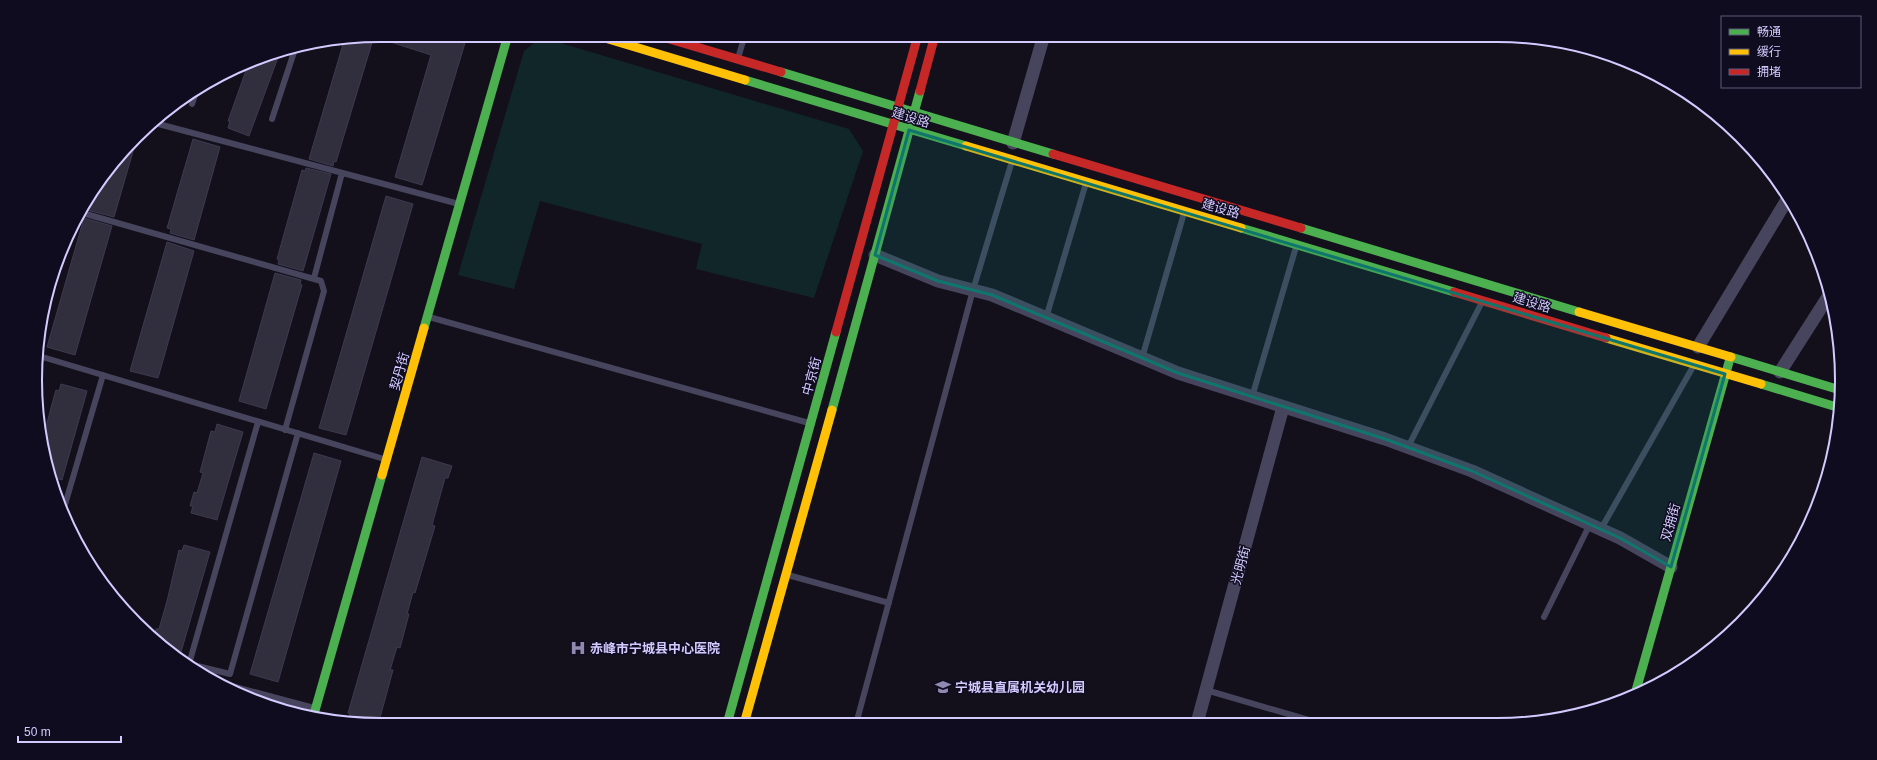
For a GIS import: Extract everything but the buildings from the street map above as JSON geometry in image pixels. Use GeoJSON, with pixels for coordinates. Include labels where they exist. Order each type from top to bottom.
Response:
{"type":"FeatureCollection","features":[{"type":"Feature","properties":{"kind":"main road","name":"契丹街"},"geometry":{"type":"LineString","coordinates":[[315,711],[506,42]]}},
{"type":"Feature","properties":{"kind":"main road","name":"建设路"},"geometry":{"type":"LineString","coordinates":[[618,42],[909,130],[1297,244],[1834,406]]}},
{"type":"Feature","properties":{"kind":"main road","name":"建设路"},"geometry":{"type":"LineString","coordinates":[[679,42],[1014,143],[1342,239],[1835,388]]}},
{"type":"Feature","properties":{"kind":"main road","name":"中京街"},"geometry":{"type":"LineString","coordinates":[[729,718],[812,424],[916,42]]}},
{"type":"Feature","properties":{"kind":"main road"},"geometry":{"type":"LineString","coordinates":[[746,718],[933,42]]}},
{"type":"Feature","properties":{"kind":"main road","name":"双拥街"},"geometry":{"type":"LineString","coordinates":[[1637,687],[1730,356]]}},
{"type":"Feature","properties":{"kind":"street"},"geometry":{"type":"LineString","coordinates":[[1014,143],[1042,42]]}},
{"type":"Feature","properties":{"kind":"street"},"geometry":{"type":"LineString","coordinates":[[1698,347],[1785,203]]}},
{"type":"Feature","properties":{"kind":"street"},"geometry":{"type":"LineString","coordinates":[[875,254],[938,281],[992,295],[1178,373],[1408,447],[1472,471],[1595,527],[1671,567]]}},
{"type":"Feature","properties":{"kind":"street"},"geometry":{"type":"LineString","coordinates":[[1780,372],[1825,300]]}},
{"type":"Feature","properties":{"kind":"street","name":"光明街"},"geometry":{"type":"LineString","coordinates":[[1198,718],[1284,407]]}},
{"type":"Feature","properties":{"kind":"lane"},"geometry":{"type":"LineString","coordinates":[[738,60],[743,42]]}},
{"type":"Feature","properties":{"kind":"lane"},"geometry":{"type":"LineString","coordinates":[[272,118],[293,54]]}},
{"type":"Feature","properties":{"kind":"lane"},"geometry":{"type":"LineString","coordinates":[[192,104],[194,98]]}},
{"type":"Feature","properties":{"kind":"lane"},"geometry":{"type":"LineString","coordinates":[[159,124],[460,205]]}},
{"type":"Feature","properties":{"kind":"lane"},"geometry":{"type":"LineString","coordinates":[[858,718],[973,290],[1012,160]]}},
{"type":"Feature","properties":{"kind":"lane"},"geometry":{"type":"LineString","coordinates":[[314,278],[342,173]]}},
{"type":"Feature","properties":{"kind":"lane"},"geometry":{"type":"LineString","coordinates":[[1046,318],[1086,182]]}},
{"type":"Feature","properties":{"kind":"lane"},"geometry":{"type":"LineString","coordinates":[[1142,358],[1185,211]]}},
{"type":"Feature","properties":{"kind":"lane"},"geometry":{"type":"LineString","coordinates":[[86,214],[321,281],[324,291],[285,430]]}},
{"type":"Feature","properties":{"kind":"lane"},"geometry":{"type":"LineString","coordinates":[[1252,397],[1297,244]]}},
{"type":"Feature","properties":{"kind":"lane"},"geometry":{"type":"LineString","coordinates":[[1408,447],[1483,300]]}},
{"type":"Feature","properties":{"kind":"lane"},"geometry":{"type":"LineString","coordinates":[[428,316],[812,424]]}},
{"type":"Feature","properties":{"kind":"lane"},"geometry":{"type":"LineString","coordinates":[[43,357],[387,460]]}},
{"type":"Feature","properties":{"kind":"lane"},"geometry":{"type":"LineString","coordinates":[[1544,617],[1595,527],[1694,364]]}},
{"type":"Feature","properties":{"kind":"lane"},"geometry":{"type":"LineString","coordinates":[[66,503],[102,375]]}},
{"type":"Feature","properties":{"kind":"lane"},"geometry":{"type":"LineString","coordinates":[[190,660],[258,422]]}},
{"type":"Feature","properties":{"kind":"lane"},"geometry":{"type":"LineString","coordinates":[[202,667],[230,674],[298,434]]}},
{"type":"Feature","properties":{"kind":"lane"},"geometry":{"type":"LineString","coordinates":[[786,574],[889,603]]}},
{"type":"Feature","properties":{"kind":"lane"},"geometry":{"type":"LineString","coordinates":[[1206,690],[1302,718]]}},
{"type":"Feature","properties":{"kind":"lane"},"geometry":{"type":"LineString","coordinates":[[250,692],[315,711]]}},
{"type":"Feature","properties":{"kind":"highlighted area"},"geometry":{"type":"Polygon","coordinates":[[[909,130],[1725,374],[1671,567],[1620,538],[1472,471],[1385,439],[1178,373],[992,295],[938,281],[875,255],[909,130]]]}},
{"type":"Feature","properties":{"kind":"green space"},"geometry":{"type":"Polygon","coordinates":[[[535,42],[557,42],[849,129],[863,151],[814,298],[696,269],[702,244],[540,201],[514,289],[458,275],[524,51],[535,42]]]}},
{"type":"Feature","properties":{"kind":"traffic: fast"},"geometry":{"type":"LineString","coordinates":[[424,328],[506,42]]}},
{"type":"Feature","properties":{"kind":"traffic: fast"},"geometry":{"type":"LineString","coordinates":[[781,72],[1053,154]]}},
{"type":"Feature","properties":{"kind":"traffic: fast"},"geometry":{"type":"LineString","coordinates":[[745,80],[966,146]]}},
{"type":"Feature","properties":{"kind":"traffic: fast"},"geometry":{"type":"LineString","coordinates":[[832,410],[920,91]]}},
{"type":"Feature","properties":{"kind":"traffic: fast"},"geometry":{"type":"LineString","coordinates":[[1241,228],[1454,292]]}},
{"type":"Feature","properties":{"kind":"traffic: fast"},"geometry":{"type":"LineString","coordinates":[[1301,228],[1579,312]]}},
{"type":"Feature","properties":{"kind":"traffic: fast"},"geometry":{"type":"LineString","coordinates":[[729,718],[836,332]]}},
{"type":"Feature","properties":{"kind":"traffic: fast"},"geometry":{"type":"LineString","coordinates":[[1731,357],[1835,388]]}},
{"type":"Feature","properties":{"kind":"traffic: fast"},"geometry":{"type":"LineString","coordinates":[[1637,687],[1729,362]]}},
{"type":"Feature","properties":{"kind":"traffic: fast"},"geometry":{"type":"LineString","coordinates":[[1761,384],[1834,406]]}},
{"type":"Feature","properties":{"kind":"traffic: fast"},"geometry":{"type":"LineString","coordinates":[[315,712],[382,475]]}},
{"type":"Feature","properties":{"kind":"traffic: slow"},"geometry":{"type":"LineString","coordinates":[[618,42],[745,80]]}},
{"type":"Feature","properties":{"kind":"traffic: slow"},"geometry":{"type":"LineString","coordinates":[[966,146],[1241,228]]}},
{"type":"Feature","properties":{"kind":"traffic: slow"},"geometry":{"type":"LineString","coordinates":[[1579,312],[1731,357]]}},
{"type":"Feature","properties":{"kind":"traffic: slow"},"geometry":{"type":"LineString","coordinates":[[382,475],[424,328]]}},
{"type":"Feature","properties":{"kind":"traffic: slow"},"geometry":{"type":"LineString","coordinates":[[1606,338],[1761,384]]}},
{"type":"Feature","properties":{"kind":"traffic: slow"},"geometry":{"type":"LineString","coordinates":[[746,718],[832,410]]}},
{"type":"Feature","properties":{"kind":"traffic: jam"},"geometry":{"type":"LineString","coordinates":[[680,42],[781,72]]}},
{"type":"Feature","properties":{"kind":"traffic: jam"},"geometry":{"type":"LineString","coordinates":[[836,332],[916,42]]}},
{"type":"Feature","properties":{"kind":"traffic: jam"},"geometry":{"type":"LineString","coordinates":[[920,91],[933,42]]}},
{"type":"Feature","properties":{"kind":"traffic: jam"},"geometry":{"type":"LineString","coordinates":[[1053,154],[1301,228]]}},
{"type":"Feature","properties":{"kind":"traffic: jam"},"geometry":{"type":"LineString","coordinates":[[1454,292],[1606,338]]}},
{"type":"Feature","properties":{"kind":"place","name":"赤峰市宁城县中心医院"},"geometry":{"type":"Point","coordinates":[578,648]}},
{"type":"Feature","properties":{"kind":"place","name":"宁城县直属机关幼儿园"},"geometry":{"type":"Point","coordinates":[943,687]}}]}
